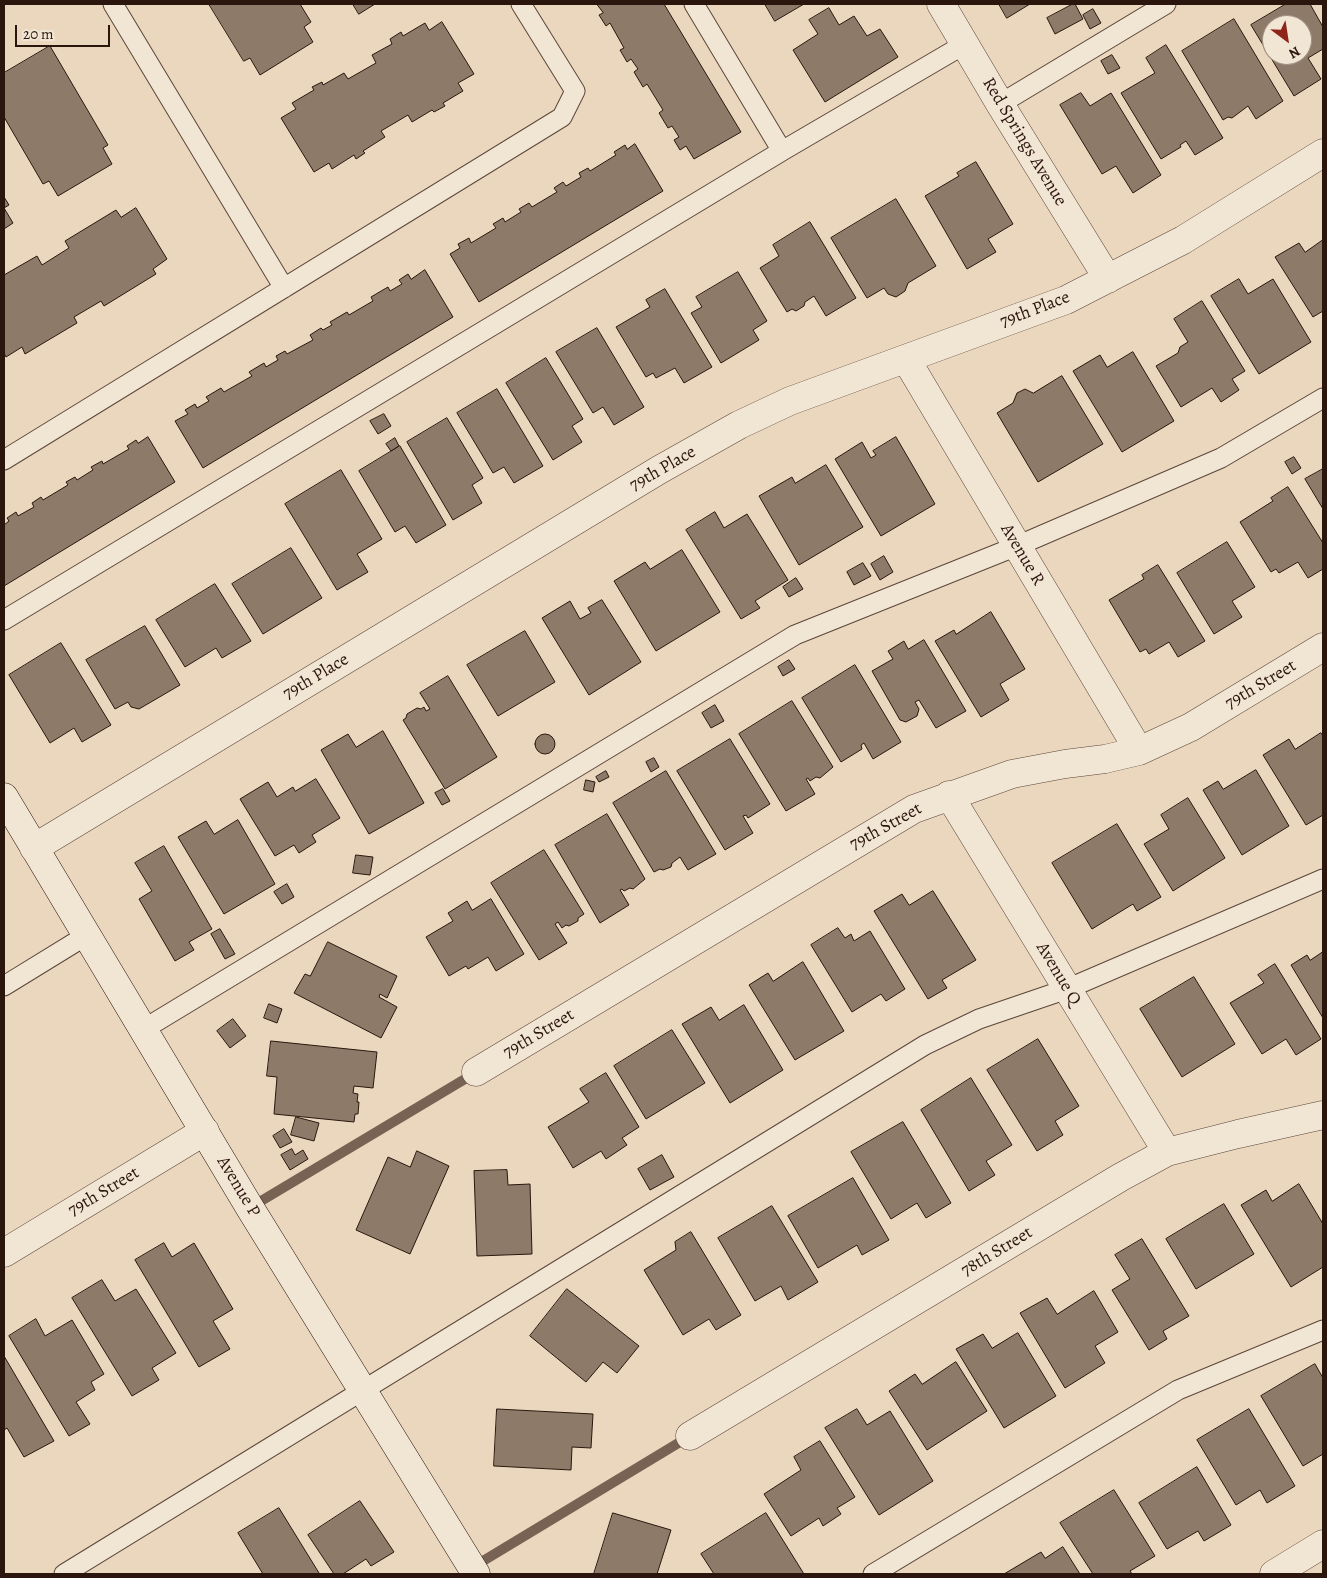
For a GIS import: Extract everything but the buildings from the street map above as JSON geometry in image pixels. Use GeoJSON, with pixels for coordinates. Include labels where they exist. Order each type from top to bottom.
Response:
{"type":"FeatureCollection","features":[{"type":"Feature","properties":{"kind":"street","name":"Red Springs Avenue"},"geometry":{"type":"LineString","coordinates":[[941,4],[1108,279]]}},
{"type":"Feature","properties":{"kind":"street","name":"79th Place"},"geometry":{"type":"LineString","coordinates":[[34,848],[668,465],[740,425],[790,401],[1066,300],[1183,240],[1323,153]]}},
{"type":"Feature","properties":{"kind":"street","name":"Avenue R"},"geometry":{"type":"LineString","coordinates":[[906,359],[1139,751]]}},
{"type":"Feature","properties":{"kind":"street","name":"79th Street"},"geometry":{"type":"LineString","coordinates":[[476,1072],[914,809],[948,795],[1012,774],[1105,759],[1139,751],[1191,727],[1323,647]]}},
{"type":"Feature","properties":{"kind":"street","name":"Avenue Q"},"geometry":{"type":"LineString","coordinates":[[948,795],[1167,1152]]}},
{"type":"Feature","properties":{"kind":"street","name":"Avenue P"},"geometry":{"type":"LineString","coordinates":[[4,797],[205,1131],[476,1574]]}},
{"type":"Feature","properties":{"kind":"street","name":"78th Street"},"geometry":{"type":"LineString","coordinates":[[690,1436],[1121,1177],[1167,1152],[1323,1115]]}},
{"type":"Feature","properties":{"kind":"street","name":"79th Street"},"geometry":{"type":"LineString","coordinates":[[4,1253],[205,1131]]}},
{"type":"Feature","properties":{"kind":"street"},"geometry":{"type":"LineString","coordinates":[[1274,1574],[1323,1544]]}},
{"type":"Feature","properties":{"kind":"lane"},"geometry":{"type":"LineString","coordinates":[[113,4],[284,288]]}},
{"type":"Feature","properties":{"kind":"lane"},"geometry":{"type":"LineString","coordinates":[[4,460],[562,117],[574,91],[522,4]]}},
{"type":"Feature","properties":{"kind":"lane"},"geometry":{"type":"LineString","coordinates":[[694,4],[782,152]]}},
{"type":"Feature","properties":{"kind":"lane"},"geometry":{"type":"LineString","coordinates":[[1000,104],[1166,4]]}},
{"type":"Feature","properties":{"kind":"lane"},"geometry":{"type":"LineString","coordinates":[[4,620],[965,44]]}},
{"type":"Feature","properties":{"kind":"lane"},"geometry":{"type":"LineString","coordinates":[[144,1029],[795,635],[1017,546],[1221,458],[1323,398]]}},
{"type":"Feature","properties":{"kind":"lane"},"geometry":{"type":"LineString","coordinates":[[64,1574],[925,1045],[978,1018],[1067,989],[1323,879]]}},
{"type":"Feature","properties":{"kind":"lane"},"geometry":{"type":"LineString","coordinates":[[4,986],[87,936]]}},
{"type":"Feature","properties":{"kind":"lane"},"geometry":{"type":"LineString","coordinates":[[873,1574],[1178,1390],[1323,1330]]}},
{"type":"Feature","properties":{"kind":"waterway"},"geometry":{"type":"LineString","coordinates":[[251,1207],[475,1073]]}},
{"type":"Feature","properties":{"kind":"waterway"},"geometry":{"type":"LineString","coordinates":[[473,1567],[690,1436]]}}]}
